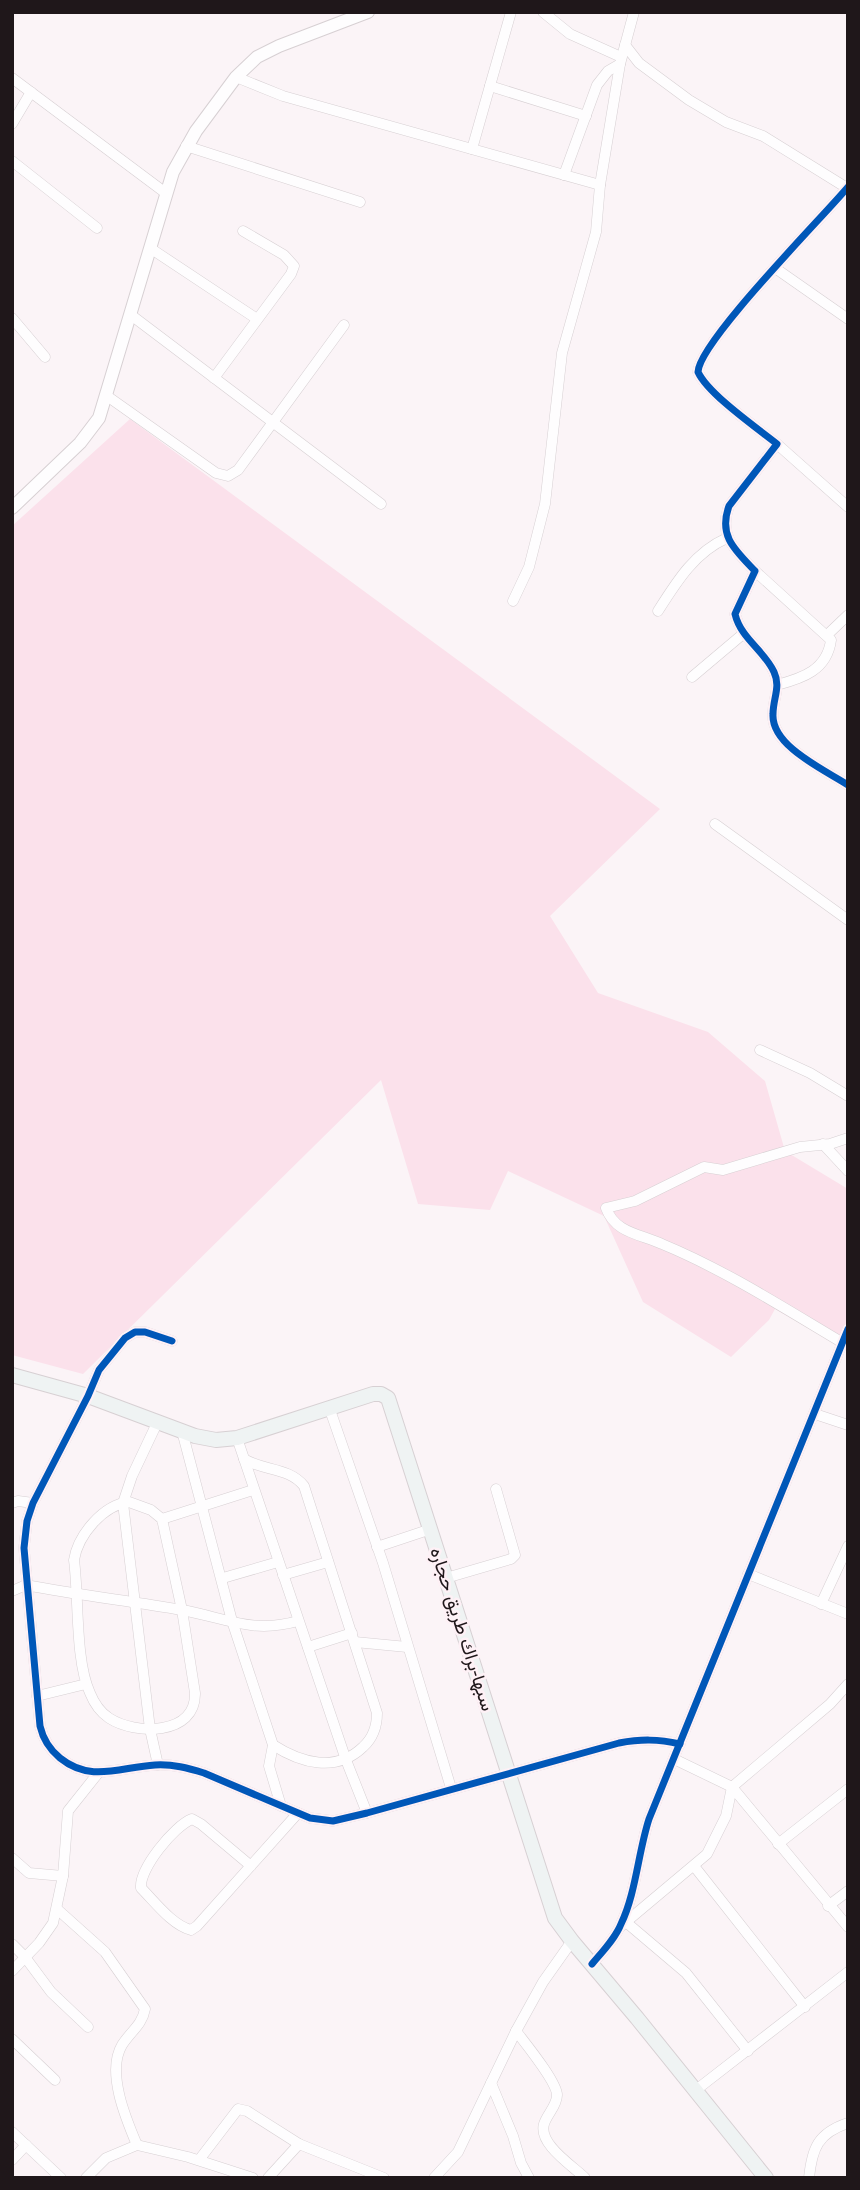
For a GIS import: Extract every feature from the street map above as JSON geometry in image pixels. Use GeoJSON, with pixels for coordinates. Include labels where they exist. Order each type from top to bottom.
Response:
{"type":"FeatureCollection","features":[{"type":"Feature","properties":{"kind":"main road","name":"سبها-براك طريق حجاره"},"geometry":{"type":"LineString","coordinates":[[12,1375],[88,1396],[182,1431],[216,1440],[237,1438],[373,1394],[382,1394],[388,1398],[555,1918],[766,2178]]}},
{"type":"Feature","properties":{"kind":"street"},"geometry":{"type":"LineString","coordinates":[[12,508],[80,443],[99,418],[173,172],[186,146],[236,77],[267,51],[368,12]]}},
{"type":"Feature","properties":{"kind":"street"},"geometry":{"type":"LineString","coordinates":[[472,149],[511,12]]}},
{"type":"Feature","properties":{"kind":"street"},"geometry":{"type":"LineString","coordinates":[[542,12],[570,34],[621,60]]}},
{"type":"Feature","properties":{"kind":"street"},"geometry":{"type":"LineString","coordinates":[[513,601],[529,567],[545,504],[562,353],[596,232],[600,185],[621,60],[634,12]]}},
{"type":"Feature","properties":{"kind":"street"},"geometry":{"type":"LineString","coordinates":[[625,45],[639,63],[688,100],[726,122],[763,136],[848,188],[712,342],[700,361],[698,372],[703,381],[729,405],[848,507]]}},
{"type":"Feature","properties":{"kind":"street"},"geometry":{"type":"LineString","coordinates":[[564,175],[600,80],[621,60]]}},
{"type":"Feature","properties":{"kind":"street"},"geometry":{"type":"LineString","coordinates":[[236,77],[283,96],[600,185]]}},
{"type":"Feature","properties":{"kind":"street"},"geometry":{"type":"LineString","coordinates":[[12,78],[167,194]]}},
{"type":"Feature","properties":{"kind":"street"},"geometry":{"type":"LineString","coordinates":[[489,86],[586,116]]}},
{"type":"Feature","properties":{"kind":"street"},"geometry":{"type":"LineString","coordinates":[[12,124],[31,92]]}},
{"type":"Feature","properties":{"kind":"street"},"geometry":{"type":"LineString","coordinates":[[186,146],[360,202]]}},
{"type":"Feature","properties":{"kind":"street"},"geometry":{"type":"LineString","coordinates":[[12,161],[97,228]]}},
{"type":"Feature","properties":{"kind":"street"},"geometry":{"type":"LineString","coordinates":[[214,378],[291,274],[294,266],[284,255],[243,231]]}},
{"type":"Feature","properties":{"kind":"street"},"geometry":{"type":"LineString","coordinates":[[150,248],[257,319]]}},
{"type":"Feature","properties":{"kind":"street"},"geometry":{"type":"LineString","coordinates":[[775,268],[848,319]]}},
{"type":"Feature","properties":{"kind":"street"},"geometry":{"type":"LineString","coordinates":[[131,315],[381,504]]}},
{"type":"Feature","properties":{"kind":"street"},"geometry":{"type":"LineString","coordinates":[[12,318],[45,357]]}},
{"type":"Feature","properties":{"kind":"street"},"geometry":{"type":"LineString","coordinates":[[107,396],[216,472],[224,476],[232,474],[238,470],[344,325]]}},
{"type":"Feature","properties":{"kind":"street"},"geometry":{"type":"LineString","coordinates":[[777,444],[729,506],[724,518],[727,538],[755,571],[831,640],[830,646],[812,673],[778,685]]}},
{"type":"Feature","properties":{"kind":"street"},"geometry":{"type":"LineString","coordinates":[[658,611],[697,556],[727,538]]}},
{"type":"Feature","properties":{"kind":"street"},"geometry":{"type":"LineString","coordinates":[[755,571],[735,614],[743,634],[772,668],[778,685],[772,714],[777,732],[793,750],[848,785]]}},
{"type":"Feature","properties":{"kind":"street"},"geometry":{"type":"LineString","coordinates":[[827,635],[848,615]]}},
{"type":"Feature","properties":{"kind":"street"},"geometry":{"type":"LineString","coordinates":[[692,677],[743,634]]}},
{"type":"Feature","properties":{"kind":"street"},"geometry":{"type":"LineString","coordinates":[[715,824],[848,919]]}},
{"type":"Feature","properties":{"kind":"street"},"geometry":{"type":"LineString","coordinates":[[760,1050],[817,1076],[848,1096]]}},
{"type":"Feature","properties":{"kind":"street"},"geometry":{"type":"LineString","coordinates":[[843,1343],[702,1262],[659,1242],[631,1233],[611,1220],[607,1208],[635,1201],[704,1167],[723,1170],[792,1149],[848,1138]]}},
{"type":"Feature","properties":{"kind":"street"},"geometry":{"type":"LineString","coordinates":[[823,1144],[848,1171]]}},
{"type":"Feature","properties":{"kind":"street"},"geometry":{"type":"LineString","coordinates":[[624,1925],[642,1843],[848,1329]]}},
{"type":"Feature","properties":{"kind":"street"},"geometry":{"type":"LineString","coordinates":[[172,1340],[145,1332],[135,1332],[125,1338],[99,1370],[33,1503],[25,1534],[26,1586],[40,1726],[47,1745],[71,1766],[84,1771],[99,1772],[173,1765],[204,1773],[298,1813],[325,1821],[367,1813],[509,1772],[640,1739],[660,1739],[680,1744]]}},
{"type":"Feature","properties":{"kind":"street"},"geometry":{"type":"LineString","coordinates":[[329,1407],[377,1547],[451,1788]]}},
{"type":"Feature","properties":{"kind":"street"},"geometry":{"type":"LineString","coordinates":[[815,1413],[848,1425]]}},
{"type":"Feature","properties":{"kind":"street"},"geometry":{"type":"LineString","coordinates":[[158,1421],[128,1484],[123,1503],[150,1729],[158,1765]]}},
{"type":"Feature","properties":{"kind":"street"},"geometry":{"type":"LineString","coordinates":[[182,1431],[223,1578],[232,1621],[273,1745],[268,1763],[281,1806]]}},
{"type":"Feature","properties":{"kind":"street"},"geometry":{"type":"LineString","coordinates":[[237,1438],[346,1760],[367,1813]]}},
{"type":"Feature","properties":{"kind":"street"},"geometry":{"type":"LineString","coordinates":[[244,1459],[254,1465],[285,1473],[302,1483],[377,1708],[377,1717],[369,1740],[346,1760],[316,1763],[293,1756],[273,1745]]}},
{"type":"Feature","properties":{"kind":"street"},"geometry":{"type":"LineString","coordinates":[[446,1578],[511,1559],[515,1555],[496,1489]]}},
{"type":"Feature","properties":{"kind":"street"},"geometry":{"type":"LineString","coordinates":[[162,1519],[253,1490]]}},
{"type":"Feature","properties":{"kind":"street"},"geometry":{"type":"LineString","coordinates":[[12,1503],[33,1503]]}},
{"type":"Feature","properties":{"kind":"street"},"geometry":{"type":"LineString","coordinates":[[123,1503],[135,1503],[151,1510],[162,1519],[182,1610],[195,1693],[194,1704],[183,1721],[167,1727],[150,1729],[124,1726],[106,1717],[96,1705],[86,1684],[74,1560],[78,1544],[111,1507],[123,1503]]}},
{"type":"Feature","properties":{"kind":"street"},"geometry":{"type":"LineString","coordinates":[[377,1547],[431,1529]]}},
{"type":"Feature","properties":{"kind":"street"},"geometry":{"type":"LineString","coordinates":[[821,1604],[848,1546]]}},
{"type":"Feature","properties":{"kind":"street"},"geometry":{"type":"LineString","coordinates":[[223,1578],[278,1562]]}},
{"type":"Feature","properties":{"kind":"street"},"geometry":{"type":"LineString","coordinates":[[283,1575],[328,1562]]}},
{"type":"Feature","properties":{"kind":"street"},"geometry":{"type":"LineString","coordinates":[[748,1574],[848,1614]]}},
{"type":"Feature","properties":{"kind":"street"},"geometry":{"type":"LineString","coordinates":[[12,1591],[26,1586],[182,1610],[243,1626],[274,1627],[298,1621]]}},
{"type":"Feature","properties":{"kind":"street"},"geometry":{"type":"LineString","coordinates":[[308,1647],[354,1638],[407,1647]]}},
{"type":"Feature","properties":{"kind":"street"},"geometry":{"type":"LineString","coordinates":[[37,1696],[86,1684]]}},
{"type":"Feature","properties":{"kind":"street"},"geometry":{"type":"LineString","coordinates":[[592,1964],[624,1925],[707,1854],[726,1816],[732,1787],[830,1704],[848,1684]]}},
{"type":"Feature","properties":{"kind":"street"},"geometry":{"type":"LineString","coordinates":[[674,1759],[732,1787],[848,1927]]}},
{"type":"Feature","properties":{"kind":"street"},"geometry":{"type":"LineString","coordinates":[[12,1971],[47,1934],[53,1923],[63,1876],[68,1811],[99,1772]]}},
{"type":"Feature","properties":{"kind":"street"},"geometry":{"type":"LineString","coordinates":[[778,1844],[845,1796]]}},
{"type":"Feature","properties":{"kind":"street"},"geometry":{"type":"LineString","coordinates":[[251,1866],[192,1819],[184,1822],[163,1844],[140,1879],[141,1888],[173,1920],[191,1930],[197,1926],[251,1866],[298,1813]]}},
{"type":"Feature","properties":{"kind":"street"},"geometry":{"type":"LineString","coordinates":[[12,1858],[29,1873],[63,1876]]}},
{"type":"Feature","properties":{"kind":"street"},"geometry":{"type":"LineString","coordinates":[[694,1866],[804,2007]]}},
{"type":"Feature","properties":{"kind":"street"},"geometry":{"type":"LineString","coordinates":[[828,1906],[848,1891]]}},
{"type":"Feature","properties":{"kind":"street"},"geometry":{"type":"LineString","coordinates":[[57,1909],[105,1952],[145,2009],[143,2021],[121,2046],[116,2070],[123,2111],[137,2145]]}},
{"type":"Feature","properties":{"kind":"street"},"geometry":{"type":"LineString","coordinates":[[624,1925],[686,1973],[748,2051]]}},
{"type":"Feature","properties":{"kind":"street"},"geometry":{"type":"LineString","coordinates":[[435,2178],[458,2152],[516,2031],[543,1982],[572,1941]]}},
{"type":"Feature","properties":{"kind":"street"},"geometry":{"type":"LineString","coordinates":[[12,1944],[51,1993],[88,2027]]}},
{"type":"Feature","properties":{"kind":"street"},"geometry":{"type":"LineString","coordinates":[[696,2090],[848,1972]]}},
{"type":"Feature","properties":{"kind":"street"},"geometry":{"type":"LineString","coordinates":[[516,2031],[545,2071],[557,2094],[544,2124],[545,2137],[561,2158],[585,2178]]}},
{"type":"Feature","properties":{"kind":"street"},"geometry":{"type":"LineString","coordinates":[[12,2039],[55,2080]]}},
{"type":"Feature","properties":{"kind":"street"},"geometry":{"type":"LineString","coordinates":[[491,2083],[513,2136],[521,2164],[529,2178]]}},
{"type":"Feature","properties":{"kind":"street"},"geometry":{"type":"LineString","coordinates":[[199,2160],[238,2109],[247,2111],[299,2144],[366,2175],[384,2178]]}},
{"type":"Feature","properties":{"kind":"street"},"geometry":{"type":"LineString","coordinates":[[809,2178],[817,2145],[830,2130],[848,2123]]}},
{"type":"Feature","properties":{"kind":"street"},"geometry":{"type":"LineString","coordinates":[[12,2132],[60,2177]]}},
{"type":"Feature","properties":{"kind":"street"},"geometry":{"type":"LineString","coordinates":[[268,2178],[299,2144]]}},
{"type":"Feature","properties":{"kind":"street"},"geometry":{"type":"LineString","coordinates":[[12,2161],[26,2145]]}},
{"type":"Feature","properties":{"kind":"street"},"geometry":{"type":"LineString","coordinates":[[86,2178],[106,2158],[137,2145],[199,2160],[253,2178]]}},
{"type":"Feature","properties":{"kind":"shaded area"},"geometry":{"type":"Polygon","coordinates":[[[130,419],[660,809],[550,916],[598,993],[708,1032],[765,1081],[785,1151],[848,1189],[848,1329],[841,1347],[775,1309],[769,1320],[731,1357],[643,1302],[604,1216],[508,1171],[490,1210],[418,1204],[381,1080],[83,1374],[12,1355],[12,526],[130,419]]]}},
{"type":"Feature","properties":{"kind":"cycle path"},"geometry":{"type":"LineString","coordinates":[[848,187],[739,308],[718,335],[698,372],[722,400],[777,444],[729,506],[726,517],[730,542],[755,571],[735,614],[742,631],[765,657],[776,677],[773,714],[775,726],[781,736],[801,756],[848,785]]}},
{"type":"Feature","properties":{"kind":"cycle path"},"geometry":{"type":"LineString","coordinates":[[592,1964],[615,1935],[626,1912],[649,1819],[848,1329]]}},
{"type":"Feature","properties":{"kind":"cycle path"},"geometry":{"type":"LineString","coordinates":[[172,1341],[145,1332],[135,1332],[125,1338],[99,1370],[33,1503],[27,1521],[24,1548],[40,1726],[47,1744],[60,1758],[72,1766],[94,1772],[155,1765],[186,1768],[310,1818],[333,1821],[619,1743],[650,1740],[680,1744]]}}]}
